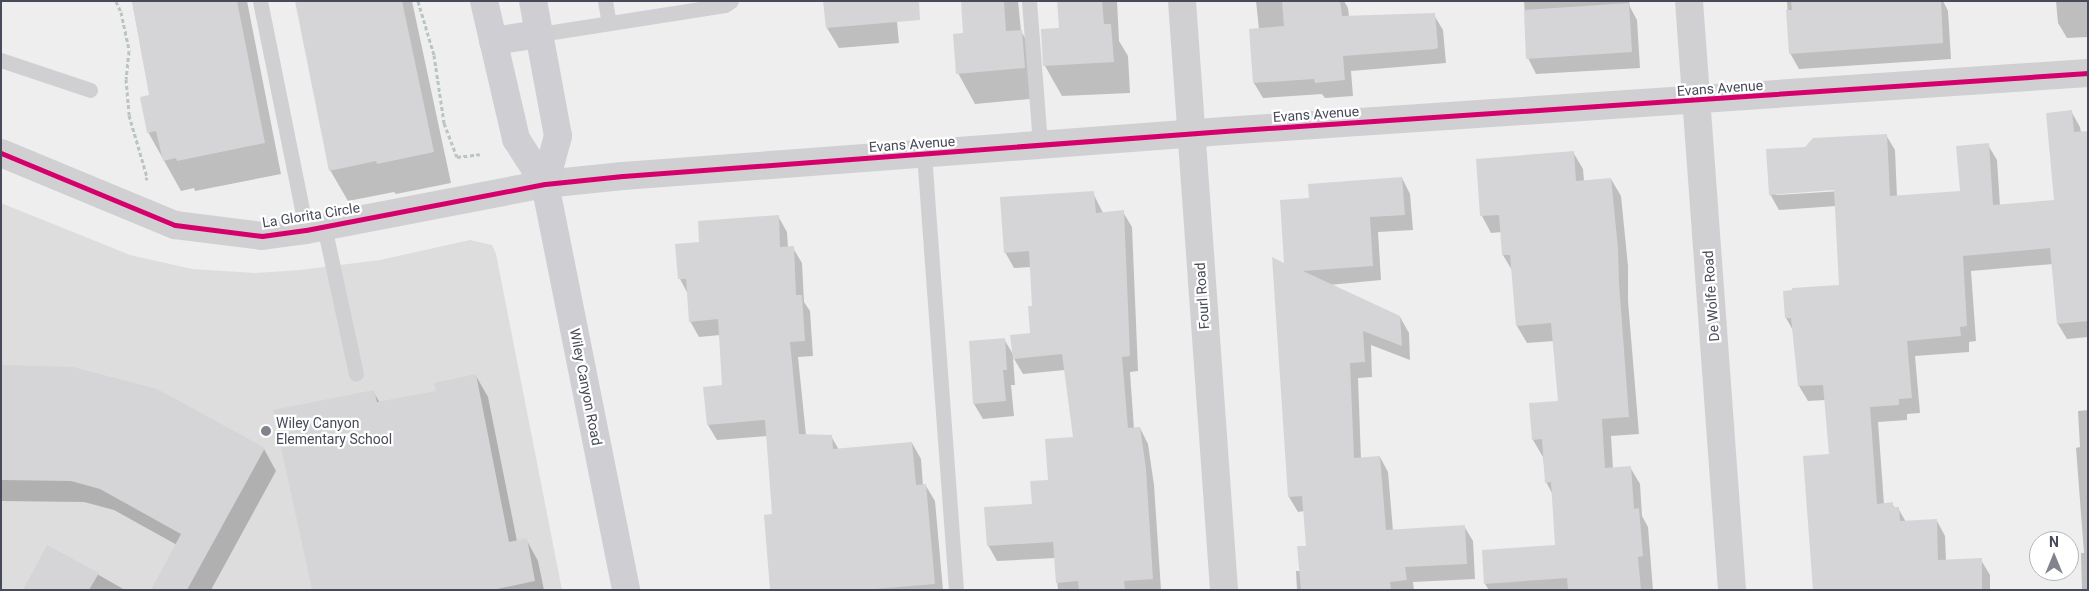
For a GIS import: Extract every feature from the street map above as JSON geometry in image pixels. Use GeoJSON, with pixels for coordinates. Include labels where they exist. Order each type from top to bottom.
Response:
{"type":"FeatureCollection","features":[{"type":"Feature","properties":{"kind":"street","name":"Wiley Canyon Road"},"geometry":{"type":"LineString","coordinates":[[484,1],[516,139],[545,184],[626,590]]}},
{"type":"Feature","properties":{"kind":"street","name":"Wiley Canyon Road"},"geometry":{"type":"LineString","coordinates":[[533,1],[558,136],[545,184]]}},
{"type":"Feature","properties":{"kind":"street","name":"Fourl Road"},"geometry":{"type":"LineString","coordinates":[[1182,1],[1224,590]]}},
{"type":"Feature","properties":{"kind":"street","name":"De Wolfe Road"},"geometry":{"type":"LineString","coordinates":[[1689,1],[1732,590]]}},
{"type":"Feature","properties":{"kind":"street"},"geometry":{"type":"LineString","coordinates":[[493,41],[540,34]]}},
{"type":"Feature","properties":{"kind":"street","name":"Evans Avenue"},"geometry":{"type":"LineString","coordinates":[[545,184],[632,175],[1191,134],[2088,73]]}},
{"type":"Feature","properties":{"kind":"street","name":"La Glorita Circle"},"geometry":{"type":"LineString","coordinates":[[1,154],[175,225],[262,236],[315,228],[545,184]]}},
{"type":"Feature","properties":{"kind":"lane"},"geometry":{"type":"LineString","coordinates":[[260,1],[315,228],[356,374]]}},
{"type":"Feature","properties":{"kind":"lane"},"geometry":{"type":"LineString","coordinates":[[605,1],[610,23]]}},
{"type":"Feature","properties":{"kind":"lane"},"geometry":{"type":"LineString","coordinates":[[540,34],[725,5],[731,1]]}},
{"type":"Feature","properties":{"kind":"lane"},"geometry":{"type":"LineString","coordinates":[[1029,1],[1040,146]]}},
{"type":"Feature","properties":{"kind":"lane"},"geometry":{"type":"LineString","coordinates":[[1,60],[90,90]]}},
{"type":"Feature","properties":{"kind":"lane"},"geometry":{"type":"LineString","coordinates":[[924,154],[956,590]]}},
{"type":"Feature","properties":{"kind":"path"},"geometry":{"type":"LineString","coordinates":[[116,1],[129,51],[126,79],[129,115],[147,177],[138,210]]}},
{"type":"Feature","properties":{"kind":"path"},"geometry":{"type":"LineString","coordinates":[[418,1],[436,64],[444,123],[457,157],[480,154]]}},
{"type":"Feature","properties":{"kind":"shaded area","name":"Wiley Canyon Elementary School"},"geometry":{"type":"Polygon","coordinates":[[[1,203],[130,255],[192,269],[255,273],[300,270],[380,260],[470,240],[492,245],[496,254],[562,590],[1,590],[1,203]]]}},
{"type":"Feature","properties":{"kind":"building"},"geometry":{"type":"Polygon","coordinates":[[[132,1],[237,1],[265,143],[177,161],[176,158],[163,161],[156,131],[147,133],[140,97],[149,95],[132,1]]]}},
{"type":"Feature","properties":{"kind":"building"},"geometry":{"type":"Polygon","coordinates":[[[295,1],[402,1],[434,152],[377,164],[376,161],[329,171],[295,1]]]}},
{"type":"Feature","properties":{"kind":"building"},"geometry":{"type":"Polygon","coordinates":[[[823,1],[919,1],[920,20],[826,28],[823,1]]]}},
{"type":"Feature","properties":{"kind":"building"},"geometry":{"type":"Polygon","coordinates":[[[961,1],[1004,1],[1006,31],[1022,30],[1025,68],[956,74],[953,34],[963,33],[961,1]]]}},
{"type":"Feature","properties":{"kind":"building"},"geometry":{"type":"Polygon","coordinates":[[[1057,1],[1102,1],[1104,24],[1111,24],[1114,62],[1043,66],[1041,29],[1059,28],[1057,1]]]}},
{"type":"Feature","properties":{"kind":"building"},"geometry":{"type":"Polygon","coordinates":[[[1282,1],[1340,1],[1342,16],[1435,13],[1438,47],[1436,49],[1343,56],[1345,80],[1315,83],[1314,79],[1253,83],[1249,29],[1284,26],[1282,1]]]}},
{"type":"Feature","properties":{"kind":"building"},"geometry":{"type":"Polygon","coordinates":[[[1791,1],[1941,1],[1943,43],[1789,54],[1786,10],[1792,10],[1791,1]]]}},
{"type":"Feature","properties":{"kind":"building"},"geometry":{"type":"Polygon","coordinates":[[[1629,3],[1632,52],[1526,59],[1524,10],[1629,3]]]}},
{"type":"Feature","properties":{"kind":"building"},"geometry":{"type":"Polygon","coordinates":[[[2072,110],[2074,132],[2088,131],[2088,321],[2057,324],[2050,248],[1963,256],[1967,326],[1960,327],[1961,336],[1907,341],[1912,398],[1899,399],[1899,405],[1870,407],[1877,504],[1893,502],[1893,507],[1899,507],[1900,521],[1937,519],[1938,560],[1982,558],[1982,590],[1813,590],[1803,456],[1829,454],[1823,385],[1798,386],[1791,318],[1785,318],[1783,291],[1792,290],[1792,288],[1839,285],[1834,190],[1769,195],[1766,149],[1805,147],[1813,138],[1887,134],[1890,196],[1960,191],[1956,146],[1989,143],[1993,205],[2054,200],[2046,113],[2072,110]]]}},
{"type":"Feature","properties":{"kind":"building"},"geometry":{"type":"Polygon","coordinates":[[[1574,151],[1576,181],[1611,178],[1618,248],[1629,417],[1602,419],[1605,468],[1631,466],[1634,509],[1639,508],[1643,556],[1638,557],[1641,590],[1568,590],[1567,578],[1484,584],[1482,550],[1555,545],[1551,482],[1545,483],[1542,439],[1532,440],[1529,403],[1558,401],[1551,323],[1516,326],[1510,255],[1502,255],[1499,215],[1480,216],[1476,159],[1574,151]]]}},
{"type":"Feature","properties":{"kind":"building"},"geometry":{"type":"Polygon","coordinates":[[[1402,177],[1405,215],[1370,217],[1373,266],[1303,271],[1400,316],[1402,346],[1363,331],[1365,362],[1350,363],[1354,458],[1380,456],[1386,530],[1465,525],[1467,564],[1405,567],[1407,580],[1390,582],[1391,589],[1301,590],[1297,546],[1306,546],[1302,496],[1288,497],[1272,257],[1284,263],[1280,200],[1309,198],[1308,184],[1402,177]]]}},
{"type":"Feature","properties":{"kind":"building"},"geometry":{"type":"Polygon","coordinates":[[[1094,191],[1096,213],[1124,210],[1130,356],[1122,357],[1128,428],[1140,427],[1146,469],[1153,579],[1124,581],[1125,590],[1079,590],[1078,581],[1056,583],[1053,542],[987,546],[984,507],[1032,504],[1030,481],[1048,480],[1045,439],[1073,437],[1062,354],[1013,359],[1010,335],[1030,333],[1028,306],[1032,306],[1029,251],[1004,253],[1000,197],[1094,191]]]}},
{"type":"Feature","properties":{"kind":"building"},"geometry":{"type":"Polygon","coordinates":[[[779,215],[780,247],[794,246],[796,295],[802,295],[805,341],[790,342],[799,434],[832,435],[833,449],[912,442],[916,485],[926,484],[935,584],[863,590],[770,590],[764,515],[772,514],[765,420],[707,425],[703,387],[722,385],[718,319],[689,322],[686,279],[678,279],[675,244],[699,242],[698,221],[779,215]]]}},
{"type":"Feature","properties":{"kind":"building"},"geometry":{"type":"Polygon","coordinates":[[[1005,338],[1007,370],[1003,370],[1006,401],[973,404],[969,341],[1005,338]]]}},
{"type":"Feature","properties":{"kind":"building"},"geometry":{"type":"Polygon","coordinates":[[[1,365],[73,367],[157,389],[265,448],[187,590],[151,590],[181,534],[100,489],[71,481],[1,480],[1,365]]]}},
{"type":"Feature","properties":{"kind":"building"},"geometry":{"type":"Polygon","coordinates":[[[476,374],[509,542],[527,538],[535,581],[492,590],[312,590],[273,410],[374,390],[377,402],[436,391],[434,383],[476,374]]]}},
{"type":"Feature","properties":{"kind":"building"},"geometry":{"type":"Polygon","coordinates":[[[47,545],[99,573],[89,590],[23,590],[47,545]]]}},
{"type":"Feature","properties":{"kind":"cycle path"},"geometry":{"type":"LineString","coordinates":[[1,153],[175,225],[262,236],[306,230],[545,184],[623,176],[1224,131],[2088,73]]}},
{"type":"Feature","properties":{"kind":"place","name":"Wiley Canyon Elementary School"},"geometry":{"type":"Point","coordinates":[266,431]}}]}
